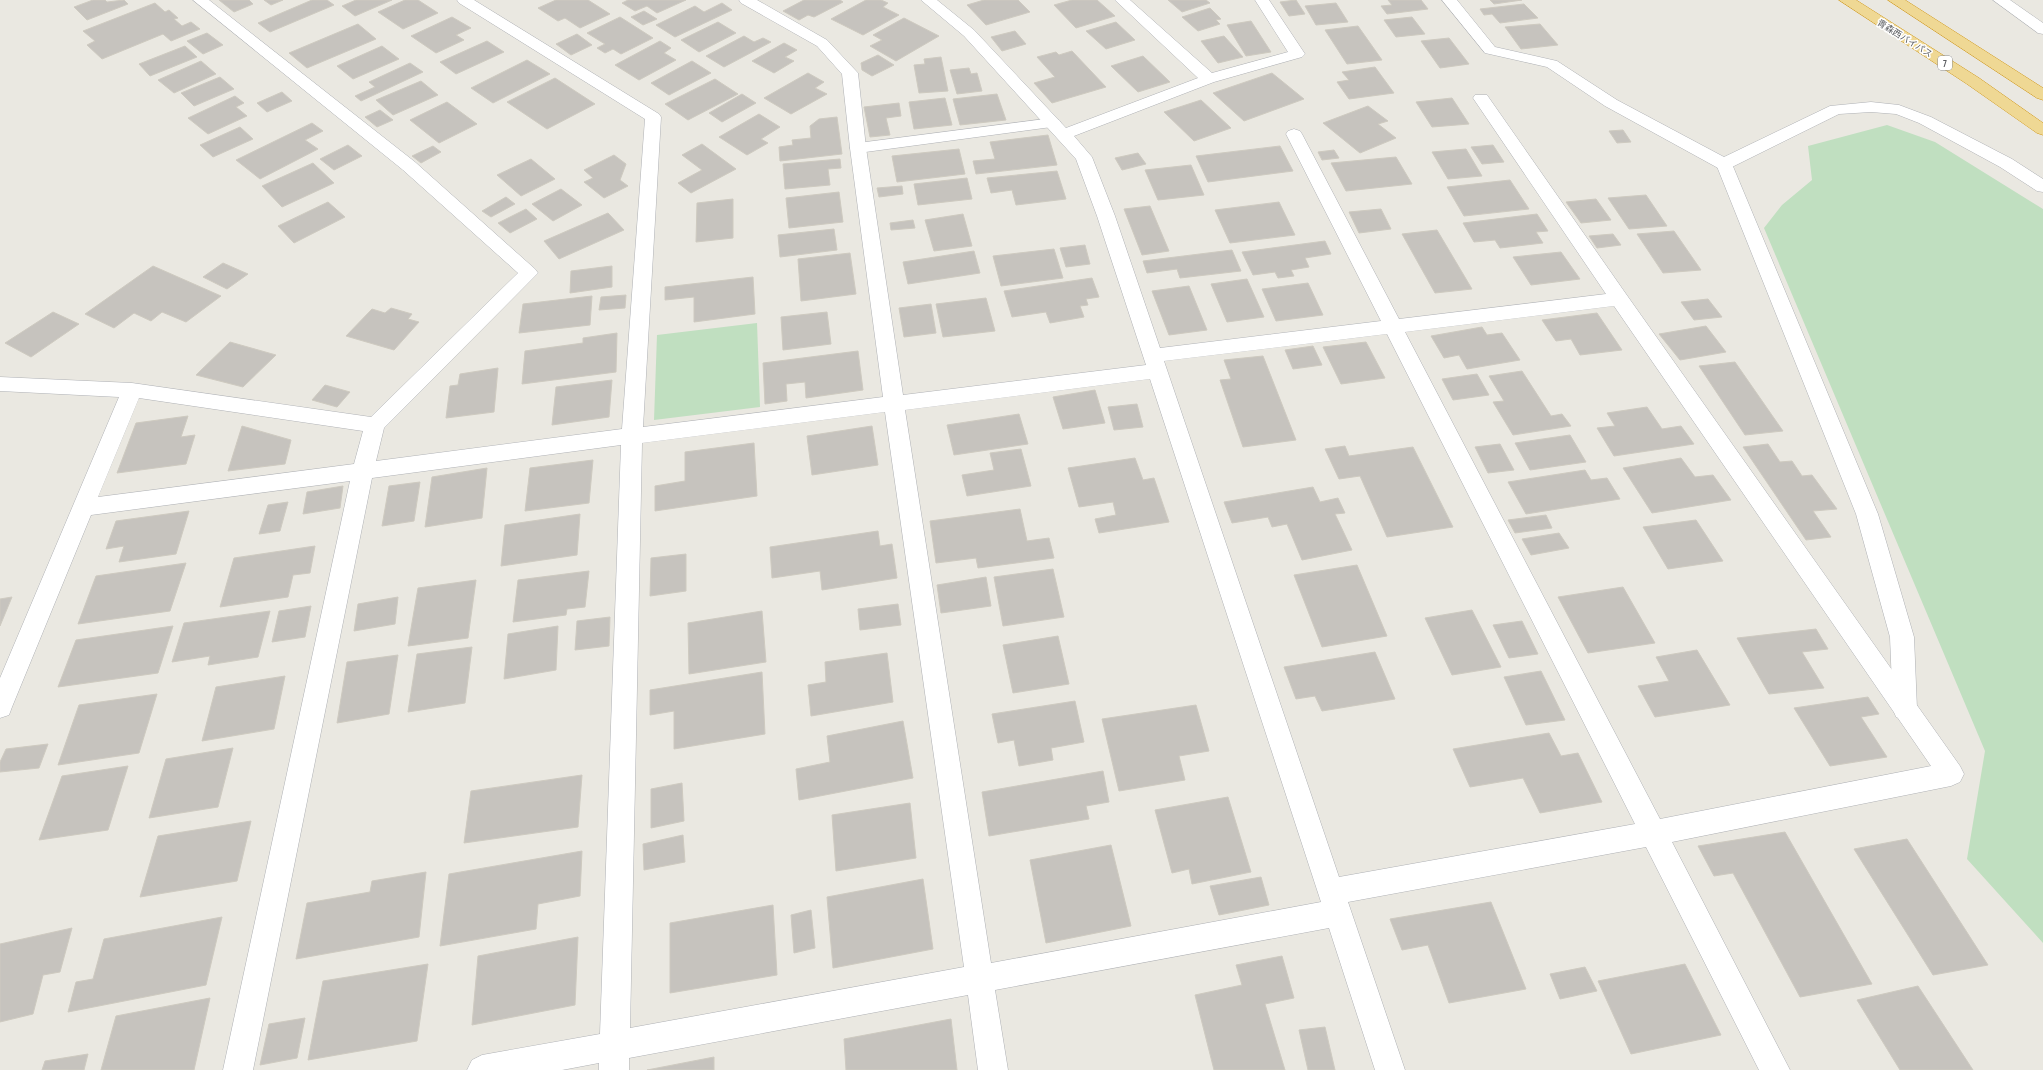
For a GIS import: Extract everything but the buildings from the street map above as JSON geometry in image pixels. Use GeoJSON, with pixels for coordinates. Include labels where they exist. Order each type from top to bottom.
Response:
{"type":"FeatureCollection","features":[{"type":"Feature","properties":{"kind":"highway","name":"青森西バイパス"},"geometry":{"type":"LineString","coordinates":[[1846,0],[1973,81],[2043,130]]}},
{"type":"Feature","properties":{"kind":"highway"},"geometry":{"type":"LineString","coordinates":[[1895,0],[2043,95]]}},
{"type":"Feature","properties":{"kind":"street"},"geometry":{"type":"LineString","coordinates":[[200,0],[409,166],[528,273],[375,425],[363,471],[238,1070]]}},
{"type":"Feature","properties":{"kind":"street"},"geometry":{"type":"LineString","coordinates":[[464,0],[652,117],[632,436],[615,1058]]}},
{"type":"Feature","properties":{"kind":"street"},"geometry":{"type":"LineString","coordinates":[[746,0],[822,42],[850,73],[858,148],[894,404],[993,1070]]}},
{"type":"Feature","properties":{"kind":"street"},"geometry":{"type":"LineString","coordinates":[[928,0],[969,33],[1084,156],[1106,216],[1390,1070]]}},
{"type":"Feature","properties":{"kind":"street"},"geometry":{"type":"LineString","coordinates":[[1122,0],[1209,79]]}},
{"type":"Feature","properties":{"kind":"street"},"geometry":{"type":"LineString","coordinates":[[858,148],[1059,128],[1209,79],[1297,54],[1262,0]]}},
{"type":"Feature","properties":{"kind":"street"},"geometry":{"type":"LineString","coordinates":[[1450,0],[1490,50],[1552,64],[1611,103],[1724,164],[1867,514],[1902,638],[1905,709]]}},
{"type":"Feature","properties":{"kind":"street"},"geometry":{"type":"LineString","coordinates":[[2000,0],[2043,30]]}},
{"type":"Feature","properties":{"kind":"street"},"geometry":{"type":"LineString","coordinates":[[482,1070],[615,1058],[1653,833],[1951,774],[1619,299],[1481,98]]}},
{"type":"Feature","properties":{"kind":"street"},"geometry":{"type":"LineString","coordinates":[[1724,164],[1836,109],[1871,107],[1899,110],[1925,120],[2006,163],[2043,187]]}},
{"type":"Feature","properties":{"kind":"street"},"geometry":{"type":"LineString","coordinates":[[1294,134],[1775,1070]]}},
{"type":"Feature","properties":{"kind":"street"},"geometry":{"type":"LineString","coordinates":[[82,508],[632,436],[894,404],[1392,326],[1619,299]]}},
{"type":"Feature","properties":{"kind":"street"},"geometry":{"type":"LineString","coordinates":[[0,384],[132,390],[375,425]]}},
{"type":"Feature","properties":{"kind":"street"},"geometry":{"type":"LineString","coordinates":[[2,699],[132,390]]}},
{"type":"Feature","properties":{"kind":"green space"},"geometry":{"type":"Polygon","coordinates":[[[1887,125],[1935,142],[2043,209],[2043,943],[1967,859],[1985,751],[1764,228],[1782,205],[1812,180],[1808,146],[1887,125]]]}},
{"type":"Feature","properties":{"kind":"green space"},"geometry":{"type":"Polygon","coordinates":[[[757,323],[760,407],[654,420],[657,335],[757,323]]]}}]}
